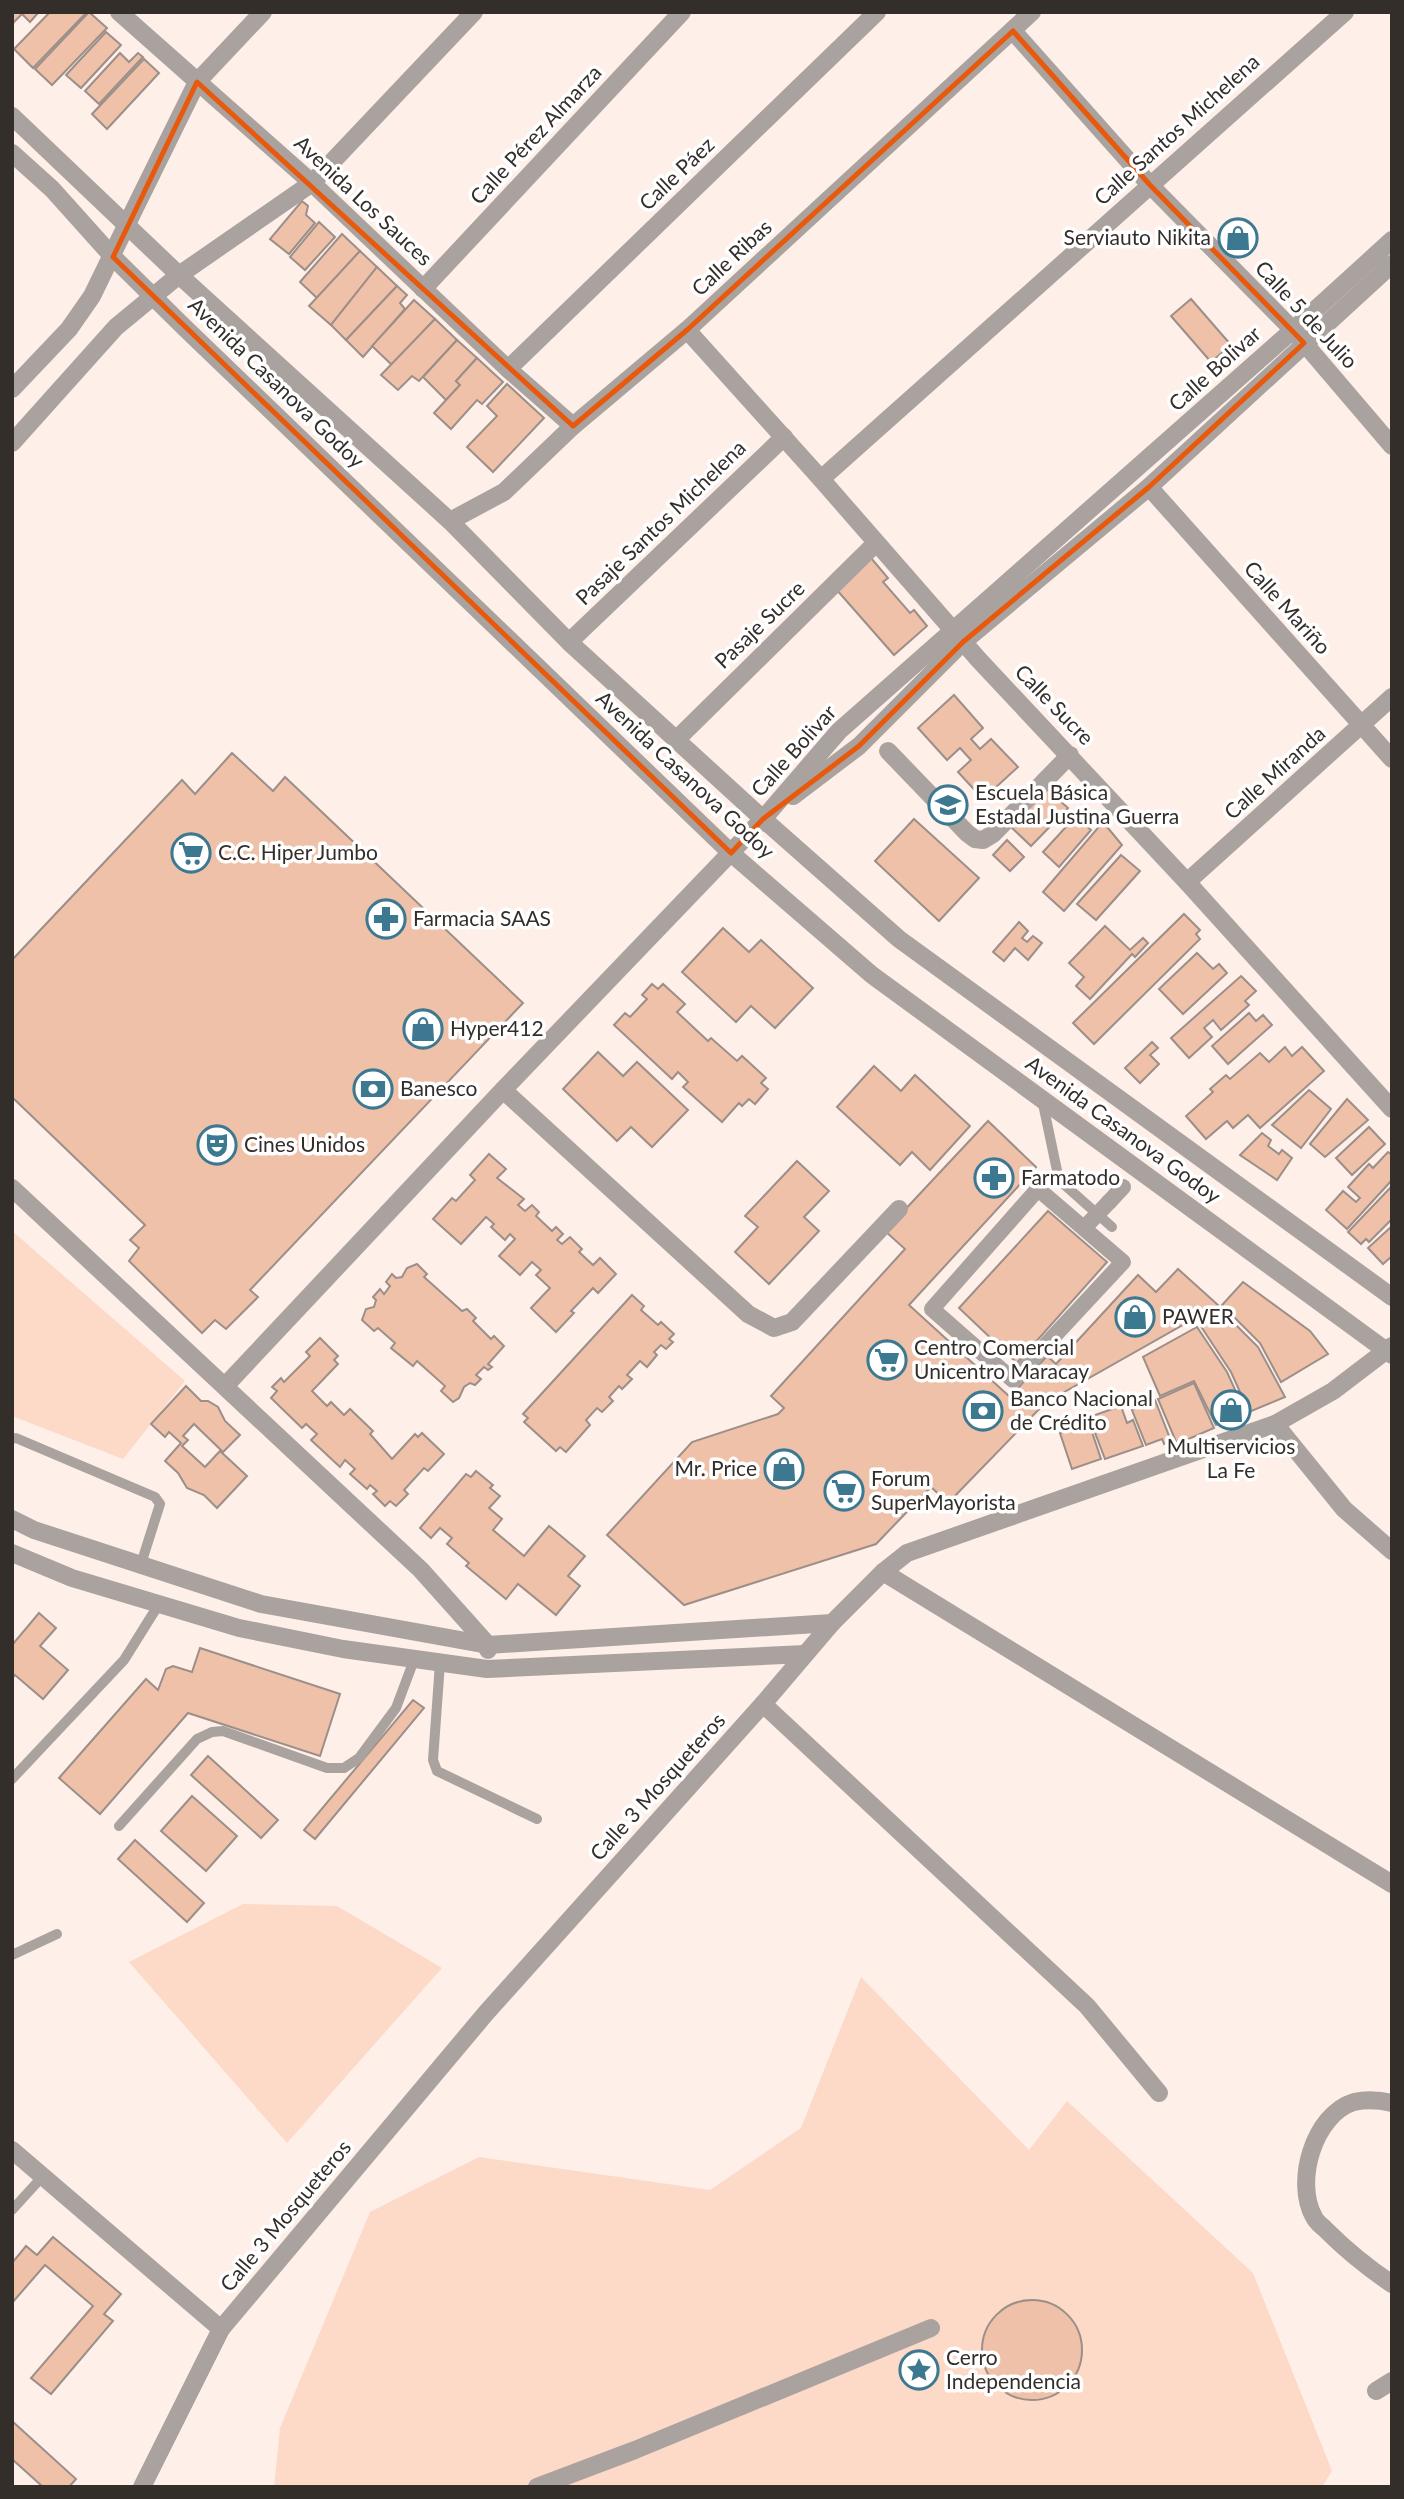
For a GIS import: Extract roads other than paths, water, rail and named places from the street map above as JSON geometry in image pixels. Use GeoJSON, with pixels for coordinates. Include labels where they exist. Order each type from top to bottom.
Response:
{"type":"FeatureCollection","features":[{"type":"Feature","properties":{"kind":"street","name":"Avenida Los Sauces"},"geometry":{"type":"LineString","coordinates":[[119,12],[312,183],[508,369],[573,426]]}},
{"type":"Feature","properties":{"kind":"street"},"geometry":{"type":"LineString","coordinates":[[12,390],[69,329],[92,296],[197,82],[263,12]]}},
{"type":"Feature","properties":{"kind":"street"},"geometry":{"type":"LineString","coordinates":[[12,443],[116,327],[179,275],[312,183],[474,12]]}},
{"type":"Feature","properties":{"kind":"street","name":"Calle Pérez Almarza"},"geometry":{"type":"LineString","coordinates":[[423,289],[682,12]]}},
{"type":"Feature","properties":{"kind":"street","name":"Calle Páez"},"geometry":{"type":"LineString","coordinates":[[508,369],[877,12]]}},
{"type":"Feature","properties":{"kind":"street","name":"Calle Ribas"},"geometry":{"type":"LineString","coordinates":[[450,521],[503,492],[573,426],[687,330],[1032,12]]}},
{"type":"Feature","properties":{"kind":"street","name":"Calle Santos Michelena"},"geometry":{"type":"LineString","coordinates":[[821,479],[1345,12]]}},
{"type":"Feature","properties":{"kind":"street","name":"Calle 5 de Julio"},"geometry":{"type":"LineString","coordinates":[[1013,31],[1150,185],[1298,337],[1392,446]]}},
{"type":"Feature","properties":{"kind":"street","name":"Avenida Casanova Godoy"},"geometry":{"type":"LineString","coordinates":[[12,116],[179,275],[450,521],[569,642],[899,939],[1392,1297]]}},
{"type":"Feature","properties":{"kind":"street","name":"Avenida Casanova Godoy"},"geometry":{"type":"LineString","coordinates":[[12,153],[52,189],[113,257],[153,296],[732,853],[872,975],[1390,1350]]}},
{"type":"Feature","properties":{"kind":"street","name":"Calle Bolivar"},"geometry":{"type":"LineString","coordinates":[[763,819],[839,731],[1149,487],[1392,240]]}},
{"type":"Feature","properties":{"kind":"street","name":"Calle Bolivar"},"geometry":{"type":"LineString","coordinates":[[763,819],[859,746],[958,637],[1298,337],[1392,264]]}},
{"type":"Feature","properties":{"kind":"street","name":"Calle Sucre"},"geometry":{"type":"LineString","coordinates":[[687,330],[958,637],[1187,882],[1392,1109]]}},
{"type":"Feature","properties":{"kind":"street","name":"Pasaje Santos Michelena"},"geometry":{"type":"LineString","coordinates":[[569,642],[784,437]]}},
{"type":"Feature","properties":{"kind":"street","name":"Calle Mariño"},"geometry":{"type":"LineString","coordinates":[[1149,487],[1392,759]]}},
{"type":"Feature","properties":{"kind":"street","name":"Pasaje Sucre"},"geometry":{"type":"LineString","coordinates":[[676,740],[876,543]]}},
{"type":"Feature","properties":{"kind":"street","name":"Calle Miranda"},"geometry":{"type":"LineString","coordinates":[[1187,882],[1392,697]]}},
{"type":"Feature","properties":{"kind":"street"},"geometry":{"type":"LineString","coordinates":[[888,751],[967,833],[983,840],[993,834],[1070,755]]}},
{"type":"Feature","properties":{"kind":"street"},"geometry":{"type":"LineString","coordinates":[[226,1385],[763,819]]}},
{"type":"Feature","properties":{"kind":"street"},"geometry":{"type":"LineString","coordinates":[[503,1090],[748,1314],[774,1328],[792,1322],[899,1209]]}},
{"type":"Feature","properties":{"kind":"street"},"geometry":{"type":"LineString","coordinates":[[1084,1227],[1123,1187]]}},
{"type":"Feature","properties":{"kind":"street"},"geometry":{"type":"LineString","coordinates":[[12,1188],[421,1570],[488,1645],[487,1669]]}},
{"type":"Feature","properties":{"kind":"street"},"geometry":{"type":"LineString","coordinates":[[1038,1189],[1084,1227],[1123,1262],[1013,1381],[932,1309],[1038,1189]]}},
{"type":"Feature","properties":{"kind":"street","name":"Calle 3 Mosqueteros"},"geometry":{"type":"LineString","coordinates":[[142,2487],[221,2329],[486,2013],[763,1704],[832,1623],[883,1572],[907,1553],[1275,1424],[1333,1391],[1390,1350]]}},
{"type":"Feature","properties":{"kind":"street"},"geometry":{"type":"LineString","coordinates":[[1275,1424],[1344,1509],[1392,1550]]}},
{"type":"Feature","properties":{"kind":"street"},"geometry":{"type":"LineString","coordinates":[[12,1519],[34,1530],[261,1604],[488,1645],[832,1623]]}},
{"type":"Feature","properties":{"kind":"street"},"geometry":{"type":"LineString","coordinates":[[12,1553],[72,1578],[239,1628],[414,1660],[487,1669],[805,1654]]}},
{"type":"Feature","properties":{"kind":"street"},"geometry":{"type":"LineString","coordinates":[[883,1572],[1392,1884]]}},
{"type":"Feature","properties":{"kind":"street"},"geometry":{"type":"LineString","coordinates":[[763,1704],[1087,2006],[1160,2093]]}},
{"type":"Feature","properties":{"kind":"street"},"geometry":{"type":"LineString","coordinates":[[1392,2103],[1374,2099],[1353,2103],[1338,2112],[1321,2130],[1308,2159],[1306,2189],[1314,2218],[1342,2247],[1392,2284]]}},
{"type":"Feature","properties":{"kind":"street"},"geometry":{"type":"LineString","coordinates":[[12,2150],[221,2329]]}},
{"type":"Feature","properties":{"kind":"street"},"geometry":{"type":"LineString","coordinates":[[537,2487],[635,2450],[930,2328]]}},
{"type":"Feature","properties":{"kind":"street"},"geometry":{"type":"LineString","coordinates":[[1376,2391],[1392,2381]]}},
{"type":"Feature","properties":{"kind":"lane"},"geometry":{"type":"LineString","coordinates":[[1042,1099],[1059,1180],[1112,1227]]}},
{"type":"Feature","properties":{"kind":"lane"},"geometry":{"type":"LineString","coordinates":[[12,1439],[16,1438],[155,1497],[160,1504],[141,1564]]}},
{"type":"Feature","properties":{"kind":"lane"},"geometry":{"type":"LineString","coordinates":[[12,1779],[124,1660],[159,1604]]}},
{"type":"Feature","properties":{"kind":"lane"},"geometry":{"type":"LineString","coordinates":[[119,1826],[197,1739],[212,1732],[223,1731],[327,1768],[344,1768],[359,1758],[396,1708],[414,1660]]}},
{"type":"Feature","properties":{"kind":"lane"},"geometry":{"type":"LineString","coordinates":[[440,1663],[433,1760],[437,1771],[537,1819]]}},
{"type":"Feature","properties":{"kind":"lane"},"geometry":{"type":"LineString","coordinates":[[12,1955],[57,1934]]}},
{"type":"Feature","properties":{"kind":"lane"},"geometry":{"type":"LineString","coordinates":[[12,2210],[43,2176]]}},
{"type":"Feature","properties":{"kind":"place","name":"Serviauto Nikita"},"geometry":{"type":"Point","coordinates":[1238,238]}},
{"type":"Feature","properties":{"kind":"place","name":"Escuela Básica Estadal Justina Guerra"},"geometry":{"type":"Point","coordinates":[948,805]}},
{"type":"Feature","properties":{"kind":"place","name":"C.C. Hiper Jumbo"},"geometry":{"type":"Point","coordinates":[191,853]}},
{"type":"Feature","properties":{"kind":"place","name":"Farmacia SAAS"},"geometry":{"type":"Point","coordinates":[386,919]}},
{"type":"Feature","properties":{"kind":"place","name":"Hyper412"},"geometry":{"type":"Point","coordinates":[423,1029]}},
{"type":"Feature","properties":{"kind":"place","name":"Banesco"},"geometry":{"type":"Point","coordinates":[373,1089]}},
{"type":"Feature","properties":{"kind":"place","name":"Cines Unidos"},"geometry":{"type":"Point","coordinates":[217,1145]}},
{"type":"Feature","properties":{"kind":"place","name":"Farmatodo"},"geometry":{"type":"Point","coordinates":[994,1178]}},
{"type":"Feature","properties":{"kind":"place","name":"PAWER"},"geometry":{"type":"Point","coordinates":[1135,1317]}},
{"type":"Feature","properties":{"kind":"place","name":"Centro Comercial Unicentro Maracay"},"geometry":{"type":"Point","coordinates":[887,1360]}},
{"type":"Feature","properties":{"kind":"place","name":"Multiservicios La Fe"},"geometry":{"type":"Point","coordinates":[1231,1410]}},
{"type":"Feature","properties":{"kind":"place","name":"Banco Nacional de Crédito"},"geometry":{"type":"Point","coordinates":[983,1411]}},
{"type":"Feature","properties":{"kind":"place","name":"Mr. Price"},"geometry":{"type":"Point","coordinates":[784,1469]}},
{"type":"Feature","properties":{"kind":"place","name":"Forum SuperMayorista"},"geometry":{"type":"Point","coordinates":[844,1491]}},
{"type":"Feature","properties":{"kind":"place","name":"Cerro Independencia"},"geometry":{"type":"Point","coordinates":[919,2370]}}]}
